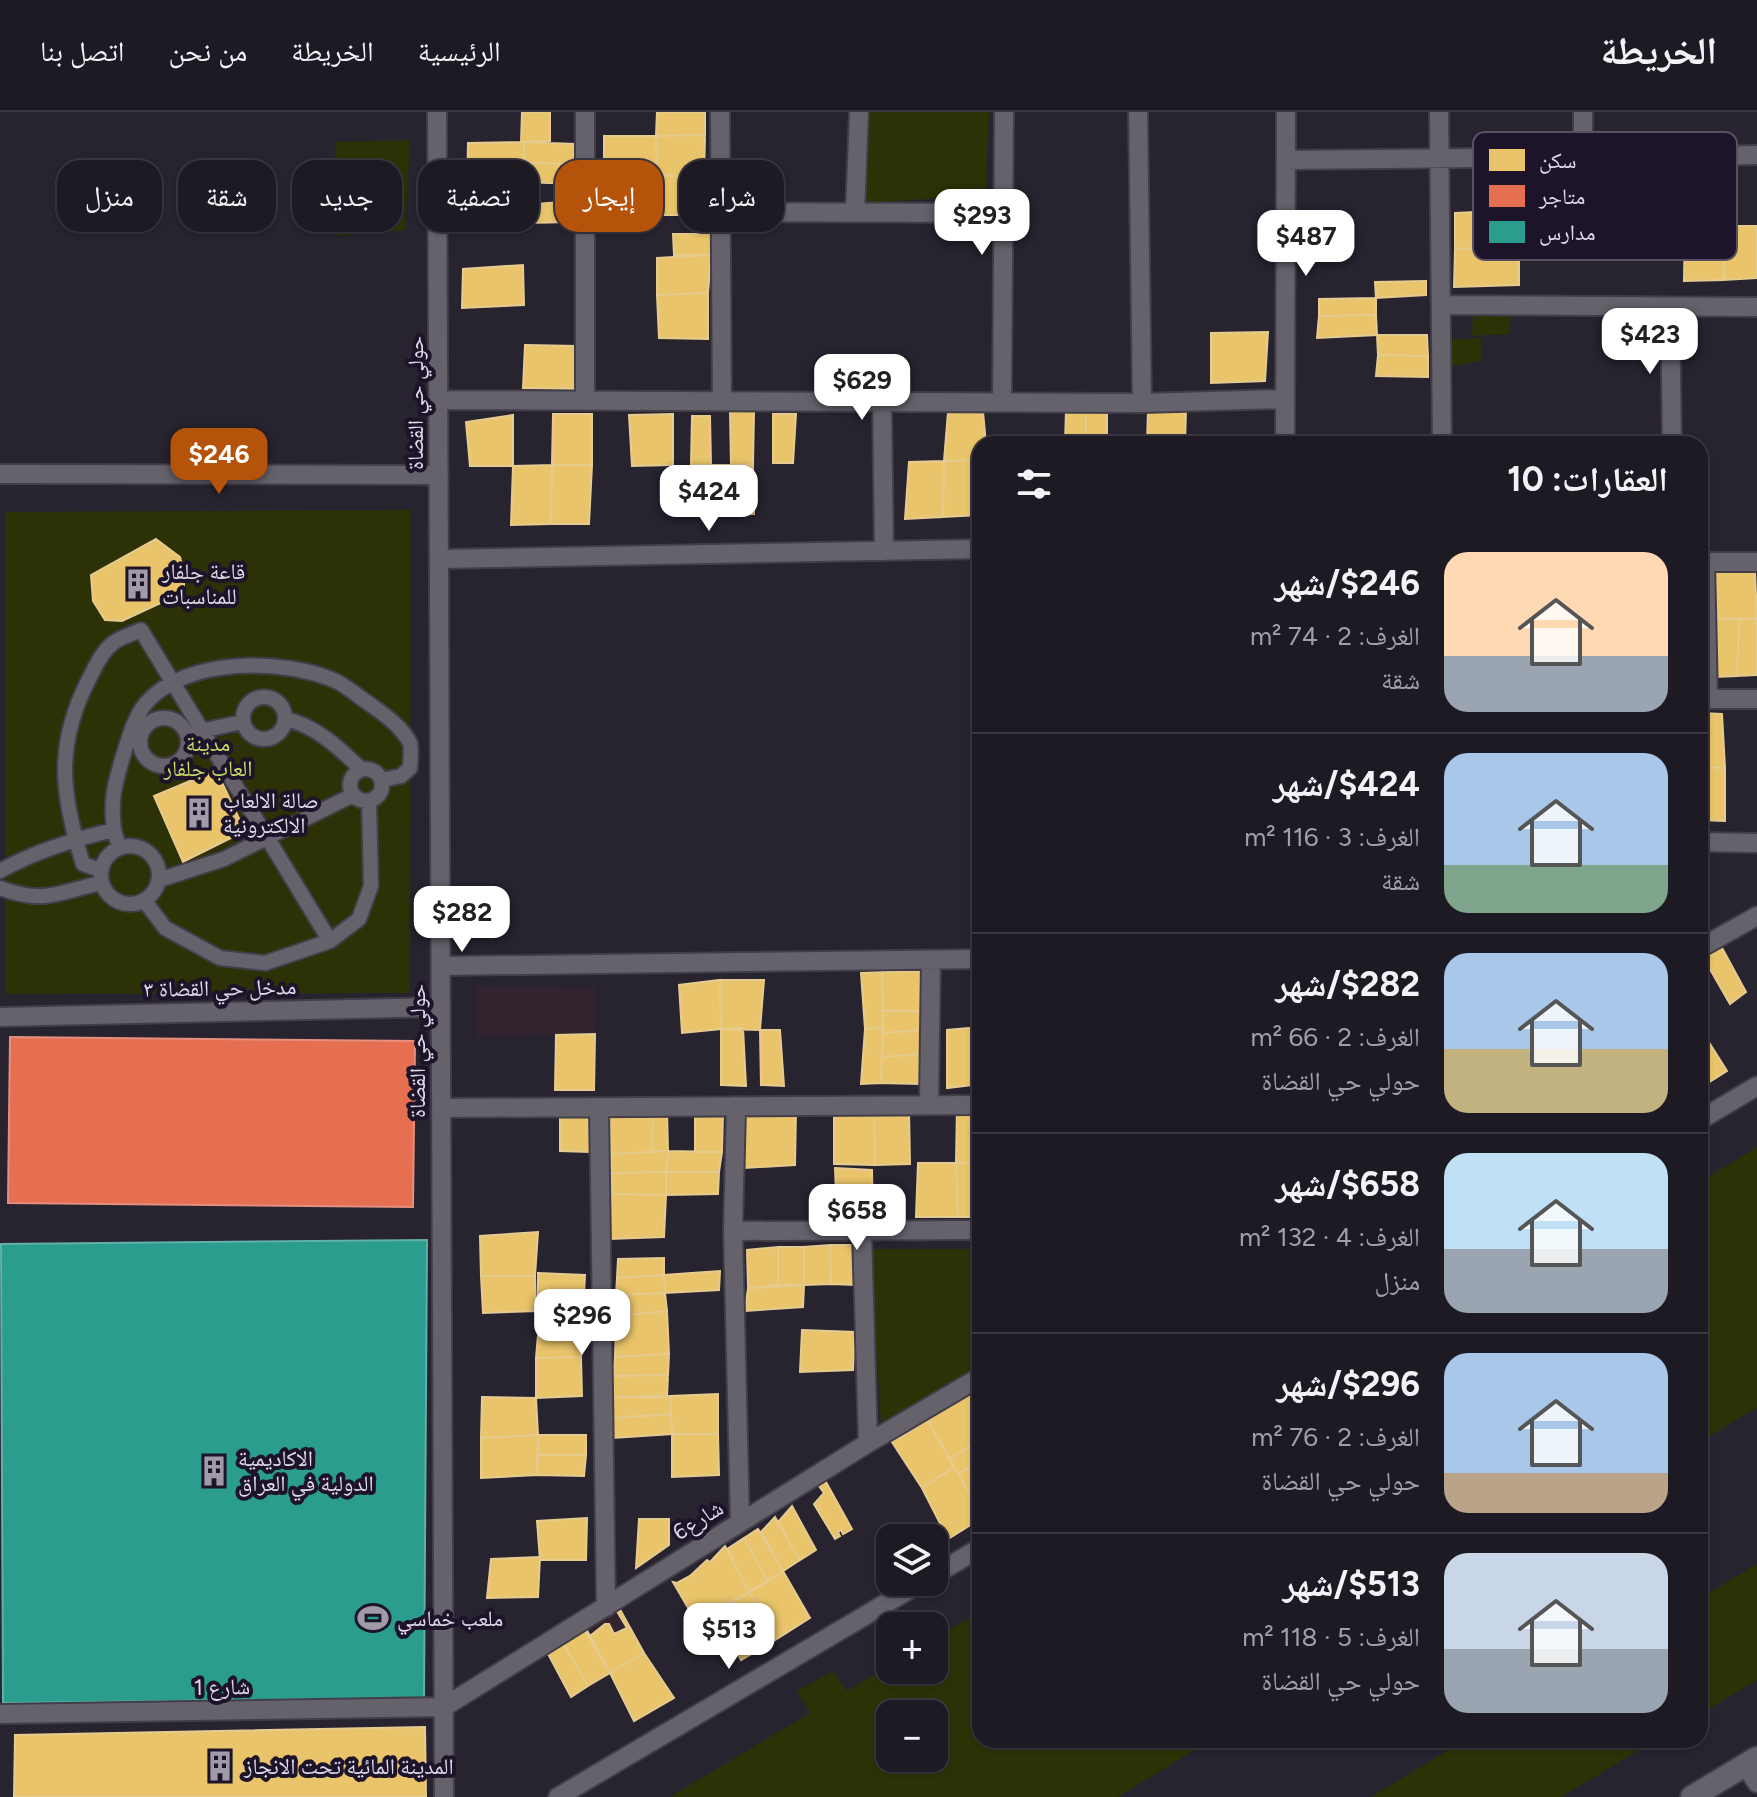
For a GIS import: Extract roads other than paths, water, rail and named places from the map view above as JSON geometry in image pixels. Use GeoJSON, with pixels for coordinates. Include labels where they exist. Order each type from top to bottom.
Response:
{"type":"FeatureCollection","features":[{"type":"Feature","properties":{"kind":"street","name":"حولي حي القضاة"},"geometry":{"type":"LineString","coordinates":[[437,112],[444,1797]]}},
{"type":"Feature","properties":{"kind":"street"},"geometry":{"type":"LineString","coordinates":[[585,112],[585,400]]}},
{"type":"Feature","properties":{"kind":"street"},"geometry":{"type":"LineString","coordinates":[[720,112],[720,160]]}},
{"type":"Feature","properties":{"kind":"street"},"geometry":{"type":"LineString","coordinates":[[855,212],[859,112]]}},
{"type":"Feature","properties":{"kind":"street"},"geometry":{"type":"LineString","coordinates":[[1002,402],[1004,112]]}},
{"type":"Feature","properties":{"kind":"street"},"geometry":{"type":"LineString","coordinates":[[1138,112],[1142,403]]}},
{"type":"Feature","properties":{"kind":"street"},"geometry":{"type":"LineString","coordinates":[[1285,436],[1286,112]]}},
{"type":"Feature","properties":{"kind":"street"},"geometry":{"type":"LineString","coordinates":[[1439,112],[1442,436]]}},
{"type":"Feature","properties":{"kind":"street"},"geometry":{"type":"LineString","coordinates":[[1737,155],[1757,155]]}},
{"type":"Feature","properties":{"kind":"street"},"geometry":{"type":"LineString","coordinates":[[1286,160],[1473,158]]}},
{"type":"Feature","properties":{"kind":"street"},"geometry":{"type":"LineString","coordinates":[[784,212],[1003,213]]}},
{"type":"Feature","properties":{"kind":"street"},"geometry":{"type":"LineString","coordinates":[[719,232],[722,401]]}},
{"type":"Feature","properties":{"kind":"street"},"geometry":{"type":"LineString","coordinates":[[1441,305],[1757,307]]}},
{"type":"Feature","properties":{"kind":"street"},"geometry":{"type":"LineString","coordinates":[[1670,307],[1672,436]]}},
{"type":"Feature","properties":{"kind":"street"},"geometry":{"type":"LineString","coordinates":[[439,400],[1142,403],[1284,399]]}},
{"type":"Feature","properties":{"kind":"street"},"geometry":{"type":"LineString","coordinates":[[882,401],[884,551]]}},
{"type":"Feature","properties":{"kind":"street"},"geometry":{"type":"LineString","coordinates":[[0,474],[439,475]]}},
{"type":"Feature","properties":{"kind":"street"},"geometry":{"type":"LineString","coordinates":[[439,559],[972,549]]}},
{"type":"Feature","properties":{"kind":"street"},"geometry":{"type":"LineString","coordinates":[[1708,562],[1757,562]]}},
{"type":"Feature","properties":{"kind":"street"},"geometry":{"type":"LineString","coordinates":[[0,888],[20,896],[55,897],[101,876],[110,852],[129,845],[149,852],[155,860],[159,880],[151,895],[134,904],[114,900],[101,876],[83,864],[75,841],[63,770],[68,726],[98,661],[113,643],[141,630],[330,941]]}},
{"type":"Feature","properties":{"kind":"street"},"geometry":{"type":"LineString","coordinates":[[119,847],[110,804],[131,732],[145,704],[173,683],[234,665],[298,669],[337,682],[390,719],[410,745],[410,768],[401,776],[382,780]]}},
{"type":"Feature","properties":{"kind":"street"},"geometry":{"type":"LineString","coordinates":[[261,696],[274,699],[283,707],[286,719],[283,729],[275,737],[265,740],[255,738],[242,722],[243,711],[250,701],[261,696]]}},
{"type":"Feature","properties":{"kind":"street"},"geometry":{"type":"LineString","coordinates":[[1708,699],[1757,699]]}},
{"type":"Feature","properties":{"kind":"street"},"geometry":{"type":"LineString","coordinates":[[286,719],[296,721],[332,741],[361,769],[376,772],[382,780],[382,789],[377,797],[369,801],[353,795],[350,780],[361,769]]}},
{"type":"Feature","properties":{"kind":"street"},"geometry":{"type":"LineString","coordinates":[[186,734],[242,722]]}},
{"type":"Feature","properties":{"kind":"street"},"geometry":{"type":"LineString","coordinates":[[159,880],[224,859],[353,795]]}},
{"type":"Feature","properties":{"kind":"street"},"geometry":{"type":"LineString","coordinates":[[144,900],[165,928],[220,958],[265,963],[330,941],[359,919],[371,886],[369,801]]}},
{"type":"Feature","properties":{"kind":"street"},"geometry":{"type":"LineString","coordinates":[[0,871],[33,853],[114,830]]}},
{"type":"Feature","properties":{"kind":"street"},"geometry":{"type":"LineString","coordinates":[[1708,842],[1757,843]]}},
{"type":"Feature","properties":{"kind":"street"},"geometry":{"type":"LineString","coordinates":[[1708,944],[1757,916]]}},
{"type":"Feature","properties":{"kind":"street"},"geometry":{"type":"LineString","coordinates":[[441,966],[972,959]]}},
{"type":"Feature","properties":{"kind":"street"},"geometry":{"type":"LineString","coordinates":[[929,1105],[931,960]]}},
{"type":"Feature","properties":{"kind":"street","name":"مدخل حي القضاة ٣"},"geometry":{"type":"LineString","coordinates":[[0,1017],[441,1007]]}},
{"type":"Feature","properties":{"kind":"street"},"geometry":{"type":"LineString","coordinates":[[1708,1115],[1757,1086]]}},
{"type":"Feature","properties":{"kind":"street"},"geometry":{"type":"LineString","coordinates":[[442,1108],[972,1105]]}},
{"type":"Feature","properties":{"kind":"street"},"geometry":{"type":"LineString","coordinates":[[736,1106],[733,1231],[740,1522]]}},
{"type":"Feature","properties":{"kind":"street"},"geometry":{"type":"LineString","coordinates":[[599,1107],[606,1607]]}},
{"type":"Feature","properties":{"kind":"street"},"geometry":{"type":"LineString","coordinates":[[733,1231],[972,1230]]}},
{"type":"Feature","properties":{"kind":"street"},"geometry":{"type":"LineString","coordinates":[[862,1231],[868,1443]]}},
{"type":"Feature","properties":{"kind":"street","name":"شارع6"},"geometry":{"type":"LineString","coordinates":[[444,1707],[972,1382]]}},
{"type":"Feature","properties":{"kind":"street"},"geometry":{"type":"LineString","coordinates":[[948,1567],[972,1553]]}},
{"type":"Feature","properties":{"kind":"street"},"geometry":{"type":"LineString","coordinates":[[558,1797],[898,1596]]}},
{"type":"Feature","properties":{"kind":"street","name":"شارع 1"},"geometry":{"type":"LineString","coordinates":[[0,1714],[444,1707]]}},
{"type":"Feature","properties":{"kind":"street"},"geometry":{"type":"LineString","coordinates":[[1692,1797],[1753,1769]]}},
{"type":"Feature","properties":{"kind":"place","name":"قاعة جلفار للمناسبات"},"geometry":{"type":"Point","coordinates":[138,584]}},
{"type":"Feature","properties":{"kind":"place","name":"صالة الالعاب الالكترونية"},"geometry":{"type":"Point","coordinates":[199,813]}},
{"type":"Feature","properties":{"kind":"place","name":"الاكاديمية الدولية في العراق"},"geometry":{"type":"Point","coordinates":[214,1471]}},
{"type":"Feature","properties":{"kind":"place","name":"ملعب خماسي"},"geometry":{"type":"Point","coordinates":[373,1618]}},
{"type":"Feature","properties":{"kind":"place","name":"المدينة المائية تحت الانجاز"},"geometry":{"type":"Point","coordinates":[220,1766]}},
{"type":"Feature","properties":{"kind":"park label","name":"مدينة العاب جلفار"},"geometry":{"type":"Point","coordinates":[208,756]}}]}
